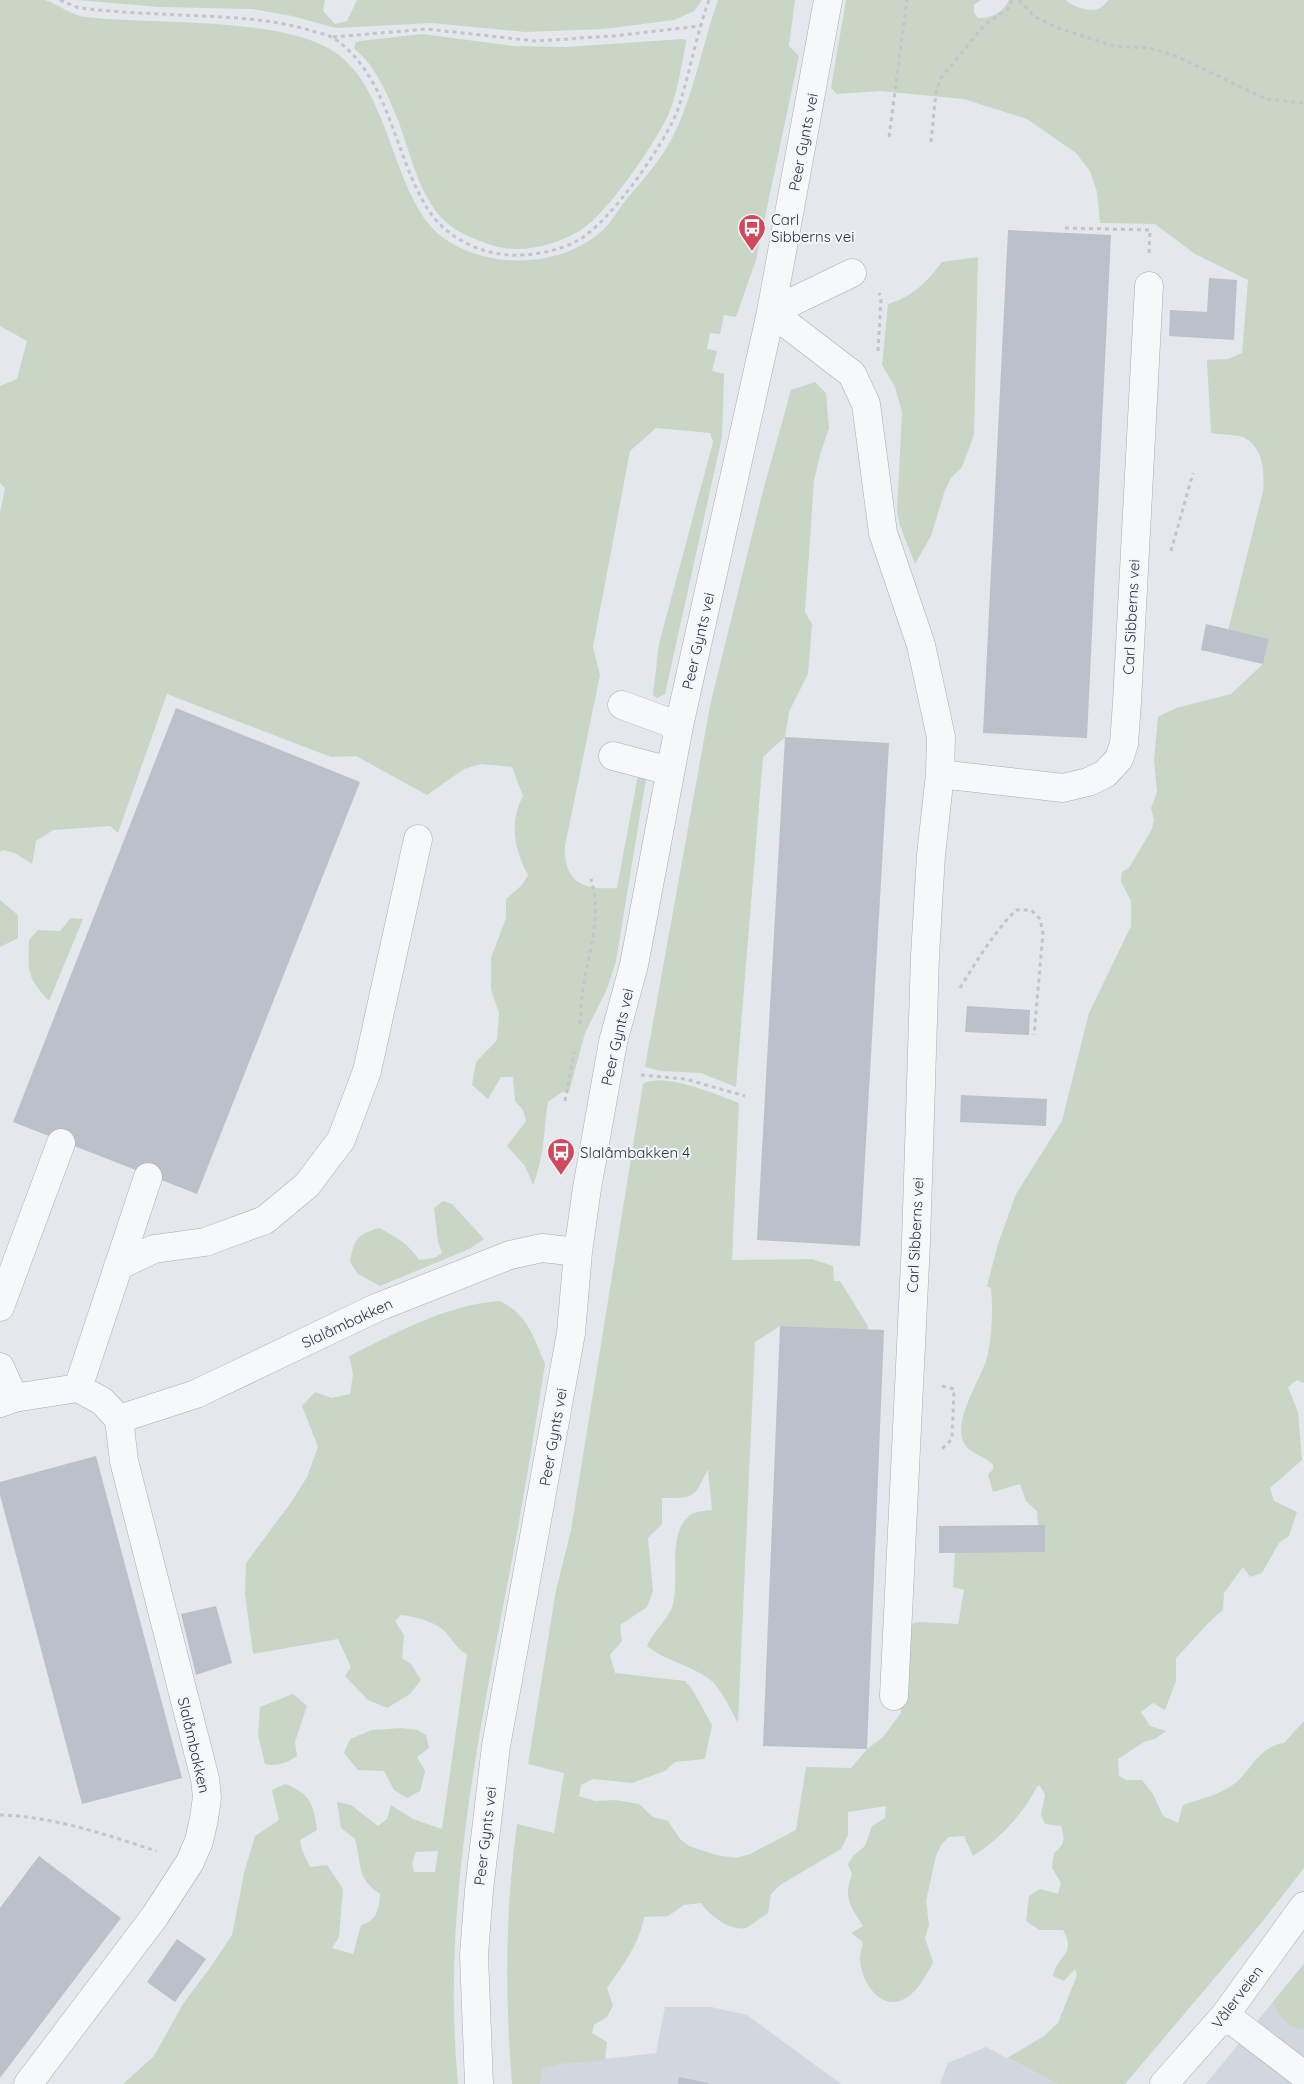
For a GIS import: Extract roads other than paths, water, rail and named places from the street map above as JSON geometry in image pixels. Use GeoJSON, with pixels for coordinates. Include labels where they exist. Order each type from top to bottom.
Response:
{"type":"FeatureCollection","features":[{"type":"Feature","properties":{"kind":"street","name":"Peer Gynts vei"},"geometry":{"type":"LineString","coordinates":[[479,2084],[474,1954],[496,1746],[571,1333],[578,1252],[613,1042],[634,965],[679,726],[771,312],[828,0]]}},
{"type":"Feature","properties":{"kind":"street"},"geometry":{"type":"LineString","coordinates":[[771,312],[852,272]]}},
{"type":"Feature","properties":{"kind":"street","name":"Carl Sibberns vei"},"geometry":{"type":"LineString","coordinates":[[940,774],[1063,788],[1088,782],[1105,774],[1119,759],[1124,744],[1127,702],[1149,286]]}},
{"type":"Feature","properties":{"kind":"street","name":"Carl Sibberns vei"},"geometry":{"type":"LineString","coordinates":[[771,312],[852,374],[866,404],[883,533],[921,645],[941,737],[940,774],[931,855],[923,1019],[916,1242],[894,1696]]}},
{"type":"Feature","properties":{"kind":"street"},"geometry":{"type":"LineString","coordinates":[[622,705],[679,726]]}},
{"type":"Feature","properties":{"kind":"street"},"geometry":{"type":"LineString","coordinates":[[613,756],[670,771]]}},
{"type":"Feature","properties":{"kind":"street"},"geometry":{"type":"LineString","coordinates":[[118,1266],[154,1250],[205,1242],[265,1220],[308,1185],[341,1140],[367,1071],[418,838]]}},
{"type":"Feature","properties":{"kind":"street"},"geometry":{"type":"LineString","coordinates":[[0,1308],[61,1143]]}},
{"type":"Feature","properties":{"kind":"street"},"geometry":{"type":"LineString","coordinates":[[78,1388],[148,1177]]}},
{"type":"Feature","properties":{"kind":"street","name":"Slalåmbakken"},"geometry":{"type":"LineString","coordinates":[[28,2084],[155,1916],[190,1862],[199,1841],[204,1819],[207,1797],[205,1779],[124,1461],[120,1419],[196,1394],[376,1308],[510,1255],[542,1248],[578,1252]]}},
{"type":"Feature","properties":{"kind":"street"},"geometry":{"type":"LineString","coordinates":[[0,1367],[7,1400],[78,1388],[102,1401],[120,1419]]}},
{"type":"Feature","properties":{"kind":"street","name":"Vålerveien"},"geometry":{"type":"LineString","coordinates":[[1164,2084],[1225,2015],[1304,1906]]}},
{"type":"Feature","properties":{"kind":"street"},"geometry":{"type":"LineString","coordinates":[[1225,2015],[1304,2075]]}},
{"type":"Feature","properties":{"kind":"place","name":"Carl Sibberns vei"},"geometry":{"type":"Point","coordinates":[752,252]}},
{"type":"Feature","properties":{"kind":"place","name":"Slalåmbakken 4"},"geometry":{"type":"Point","coordinates":[561,1176]}}]}
